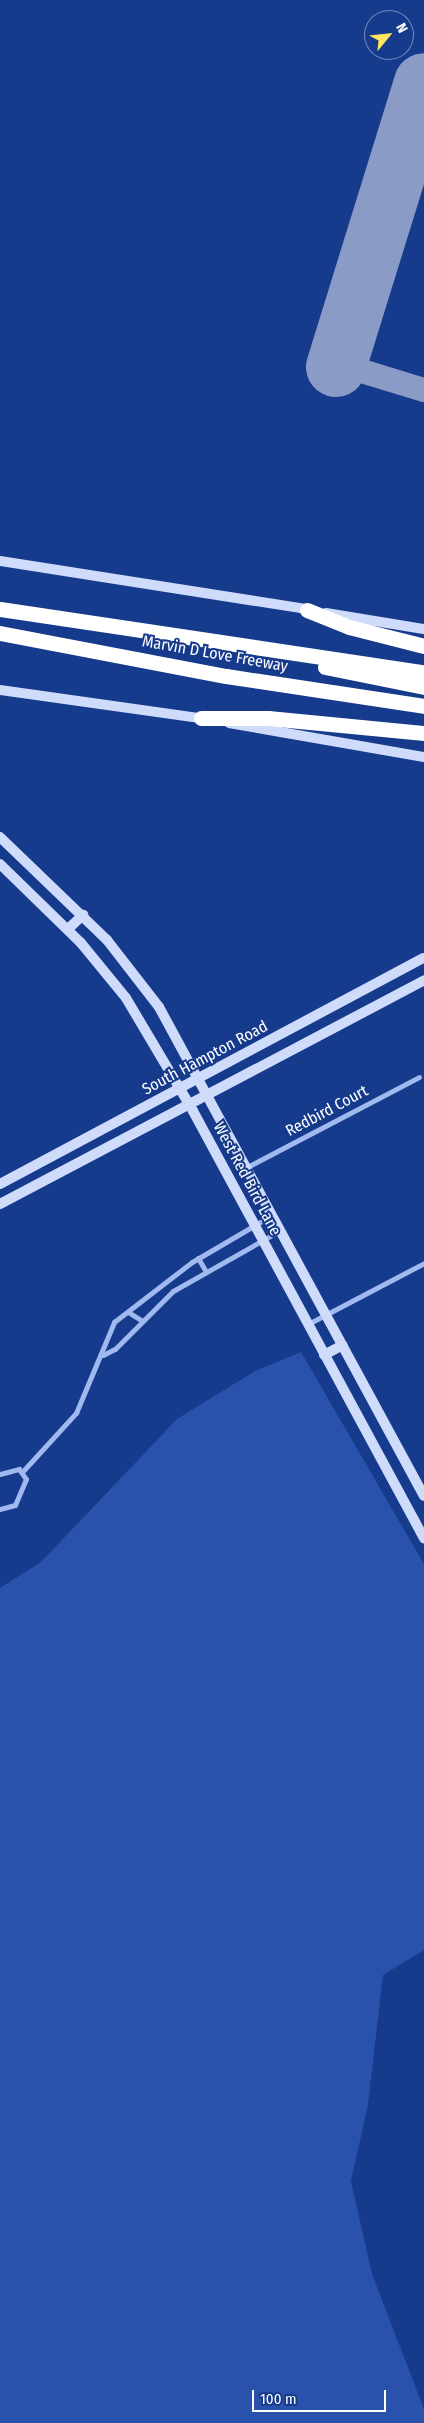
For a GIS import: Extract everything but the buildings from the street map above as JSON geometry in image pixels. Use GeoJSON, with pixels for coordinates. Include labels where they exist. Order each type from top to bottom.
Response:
{"type":"FeatureCollection","features":[{"type":"Feature","properties":{"kind":"highway","name":"Marvin D Love Freeway"},"geometry":{"type":"LineString","coordinates":[[0,609],[258,650],[424,672]]}},
{"type":"Feature","properties":{"kind":"highway"},"geometry":{"type":"LineString","coordinates":[[307,610],[349,627],[424,646]]}},
{"type":"Feature","properties":{"kind":"highway","name":"Marvin D Love Freeway"},"geometry":{"type":"LineString","coordinates":[[0,633],[226,676],[424,706]]}},
{"type":"Feature","properties":{"kind":"highway"},"geometry":{"type":"LineString","coordinates":[[258,650],[424,687]]}},
{"type":"Feature","properties":{"kind":"highway"},"geometry":{"type":"LineString","coordinates":[[226,676],[252,672],[424,696]]}},
{"type":"Feature","properties":{"kind":"highway"},"geometry":{"type":"LineString","coordinates":[[201,718],[268,718],[424,733]]}},
{"type":"Feature","properties":{"kind":"main road"},"geometry":{"type":"LineString","coordinates":[[0,561],[424,629]]}},
{"type":"Feature","properties":{"kind":"main road"},"geometry":{"type":"LineString","coordinates":[[0,690],[201,718],[424,757]]}},
{"type":"Feature","properties":{"kind":"main road","name":"West Red Bird Lane"},"geometry":{"type":"LineString","coordinates":[[0,837],[83,915],[154,999],[208,1094],[424,1496]]}},
{"type":"Feature","properties":{"kind":"main road","name":"West Red Bird Lane"},"geometry":{"type":"LineString","coordinates":[[0,864],[68,929],[126,998],[188,1103],[424,1539]]}},
{"type":"Feature","properties":{"kind":"main road"},"geometry":{"type":"LineString","coordinates":[[68,929],[83,915]]}},
{"type":"Feature","properties":{"kind":"main road","name":"South Hampton Road"},"geometry":{"type":"LineString","coordinates":[[0,1184],[424,958]]}},
{"type":"Feature","properties":{"kind":"main road","name":"South Hampton Road"},"geometry":{"type":"LineString","coordinates":[[0,1204],[424,980]]}},
{"type":"Feature","properties":{"kind":"main road"},"geometry":{"type":"LineString","coordinates":[[324,1354],[343,1345]]}},
{"type":"Feature","properties":{"kind":"street","name":"Redbird Court"},"geometry":{"type":"LineString","coordinates":[[247,1167],[419,1077]]}},
{"type":"Feature","properties":{"kind":"street"},"geometry":{"type":"LineString","coordinates":[[0,1509],[19,1500],[24,1471],[76,1412],[103,1355],[108,1330],[128,1312],[198,1258],[273,1214]]}},
{"type":"Feature","properties":{"kind":"street"},"geometry":{"type":"LineString","coordinates":[[103,1355],[115,1349],[169,1295],[205,1270],[281,1230]]}},
{"type":"Feature","properties":{"kind":"street"},"geometry":{"type":"LineString","coordinates":[[198,1258],[205,1270]]}},
{"type":"Feature","properties":{"kind":"street"},"geometry":{"type":"LineString","coordinates":[[308,1324],[424,1262]]}},
{"type":"Feature","properties":{"kind":"street"},"geometry":{"type":"LineString","coordinates":[[161,1288],[169,1295]]}},
{"type":"Feature","properties":{"kind":"street"},"geometry":{"type":"LineString","coordinates":[[128,1312],[142,1320]]}},
{"type":"Feature","properties":{"kind":"street"},"geometry":{"type":"LineString","coordinates":[[0,1474],[24,1471]]}},
{"type":"Feature","properties":{"kind":"shaded area"},"geometry":{"type":"Polygon","coordinates":[[[301,1352],[424,1564],[424,1950],[383,1975],[368,2105],[351,2181],[372,2274],[424,2409],[424,2423],[0,2423],[0,1588],[41,1562],[177,1419],[255,1371],[301,1352]]]}},
{"type":"Feature","properties":{"kind":"taxiway"},"geometry":{"type":"LineString","coordinates":[[340,354],[355,369],[424,390]]}},
{"type":"Feature","properties":{"kind":"runway"},"geometry":{"type":"LineString","coordinates":[[336,367],[424,83]]}}]}
